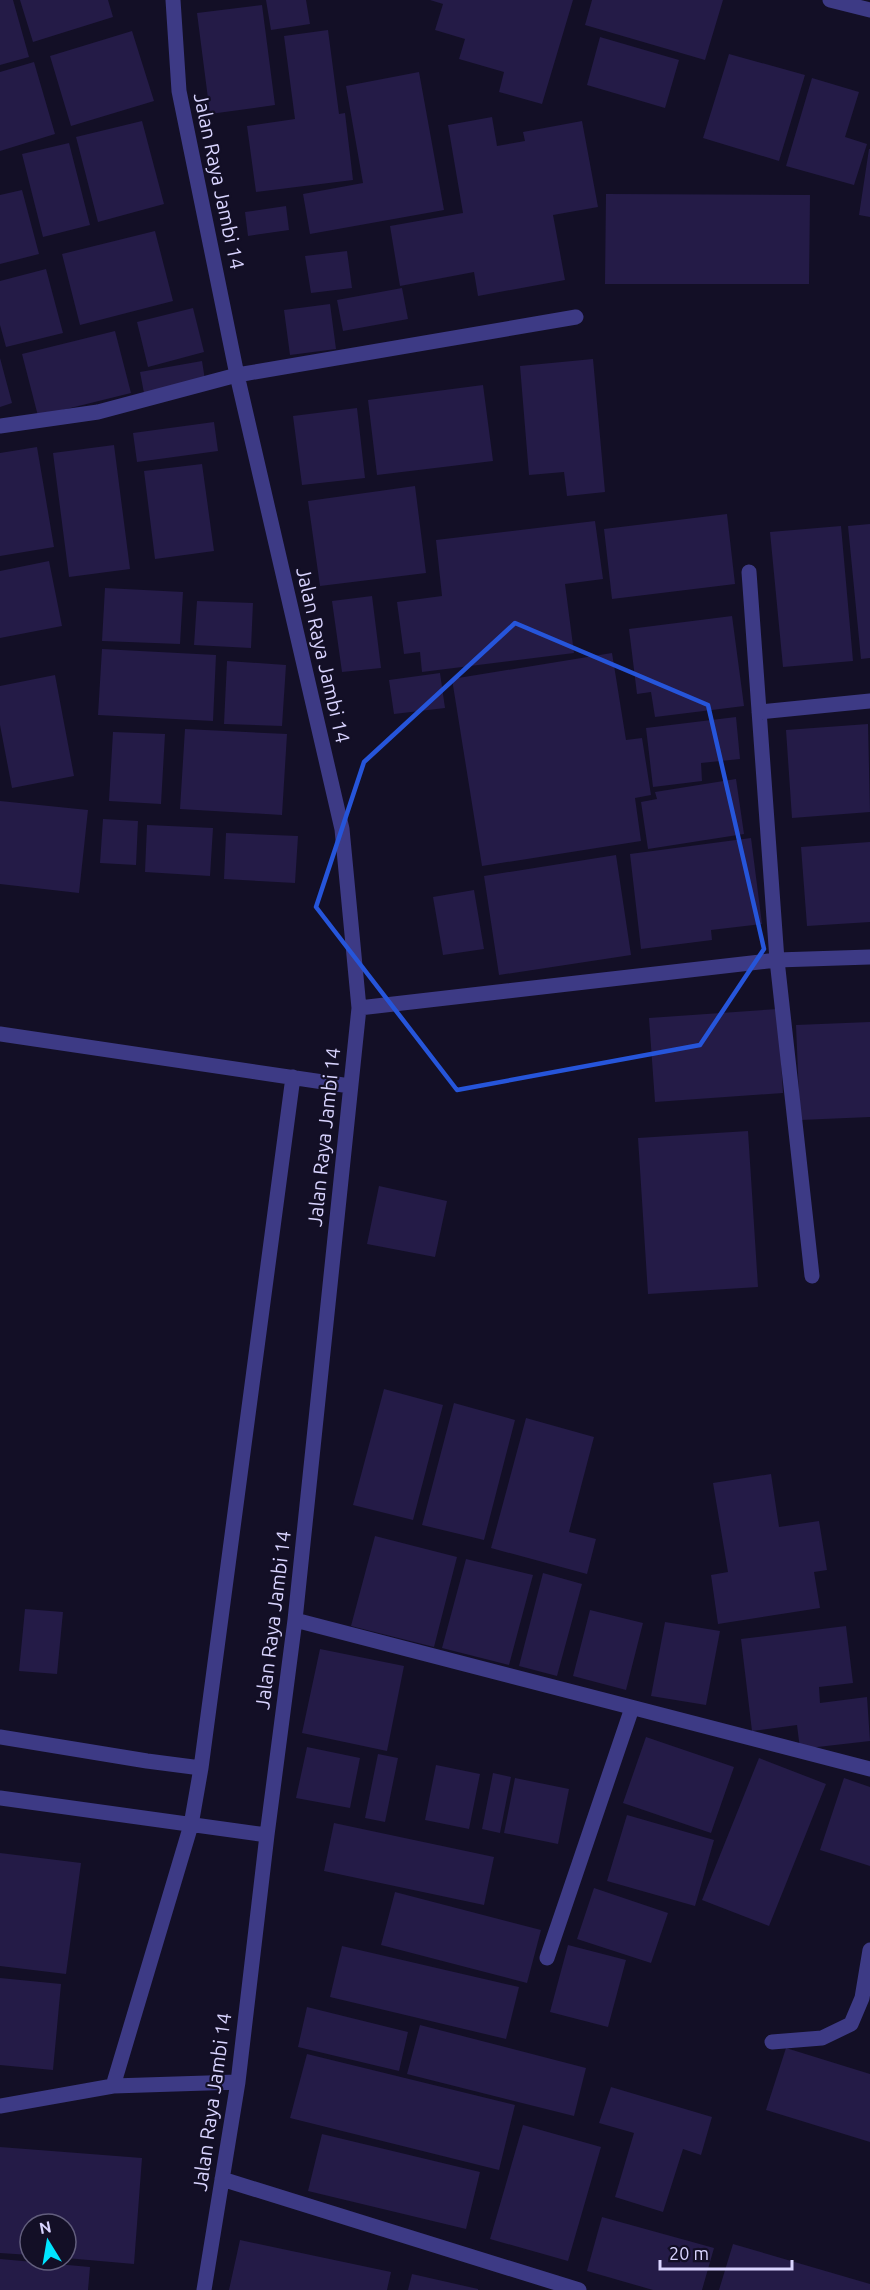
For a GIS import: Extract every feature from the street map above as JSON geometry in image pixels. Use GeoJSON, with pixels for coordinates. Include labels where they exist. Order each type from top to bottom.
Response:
{"type":"FeatureCollection","features":[{"type":"Feature","properties":{"kind":"street","name":"Jalan Raya Jambi 14"},"geometry":{"type":"LineString","coordinates":[[173,0],[178,91],[237,375],[342,829],[359,1008],[295,1620],[238,2082],[204,2290]]}},
{"type":"Feature","properties":{"kind":"street"},"geometry":{"type":"LineString","coordinates":[[830,0],[870,10]]}},
{"type":"Feature","properties":{"kind":"street"},"geometry":{"type":"LineString","coordinates":[[0,426],[98,412],[237,375],[576,317]]}},
{"type":"Feature","properties":{"kind":"street"},"geometry":{"type":"LineString","coordinates":[[750,572],[777,960],[812,1276]]}},
{"type":"Feature","properties":{"kind":"street"},"geometry":{"type":"LineString","coordinates":[[759,712],[870,701]]}},
{"type":"Feature","properties":{"kind":"street"},"geometry":{"type":"LineString","coordinates":[[359,1008],[777,960],[870,957]]}},
{"type":"Feature","properties":{"kind":"street"},"geometry":{"type":"LineString","coordinates":[[0,1034],[350,1086]]}},
{"type":"Feature","properties":{"kind":"street"},"geometry":{"type":"LineString","coordinates":[[113,2086],[191,1825],[201,1768],[293,1077]]}},
{"type":"Feature","properties":{"kind":"street"},"geometry":{"type":"LineString","coordinates":[[295,1620],[870,1769]]}},
{"type":"Feature","properties":{"kind":"street"},"geometry":{"type":"LineString","coordinates":[[547,1958],[632,1708]]}},
{"type":"Feature","properties":{"kind":"street"},"geometry":{"type":"LineString","coordinates":[[0,1737],[201,1768]]}},
{"type":"Feature","properties":{"kind":"street"},"geometry":{"type":"LineString","coordinates":[[0,1798],[267,1835]]}},
{"type":"Feature","properties":{"kind":"street"},"geometry":{"type":"LineString","coordinates":[[772,2042],[822,2038],[851,2024],[862,1998],[870,1950]]}},
{"type":"Feature","properties":{"kind":"street"},"geometry":{"type":"LineString","coordinates":[[0,2106],[113,2086],[238,2082]]}},
{"type":"Feature","properties":{"kind":"street"},"geometry":{"type":"LineString","coordinates":[[222,2179],[579,2290]]}},
{"type":"Feature","properties":{"kind":"highlighted area"},"geometry":{"type":"Polygon","coordinates":[[[515,623],[708,705],[764,949],[700,1045],[457,1090],[316,907],[364,762],[515,623]]]}},
{"type":"Feature","properties":{"kind":"building"},"geometry":{"type":"Polygon","coordinates":[[[0,0],[13,0],[29,57],[0,65],[0,0]]]}},
{"type":"Feature","properties":{"kind":"building"},"geometry":{"type":"Polygon","coordinates":[[[20,0],[108,0],[113,17],[33,42],[20,0]]]}},
{"type":"Feature","properties":{"kind":"building"},"geometry":{"type":"Polygon","coordinates":[[[266,0],[306,0],[310,24],[271,30],[266,0]]]}},
{"type":"Feature","properties":{"kind":"building"},"geometry":{"type":"Polygon","coordinates":[[[430,0],[573,0],[542,104],[499,92],[504,72],[459,59],[465,39],[435,30],[443,4],[430,0]]]}},
{"type":"Feature","properties":{"kind":"building"},"geometry":{"type":"Polygon","coordinates":[[[592,0],[723,0],[705,60],[585,25],[592,0]]]}},
{"type":"Feature","properties":{"kind":"building"},"geometry":{"type":"Polygon","coordinates":[[[262,5],[275,105],[210,114],[197,13],[262,5]]]}},
{"type":"Feature","properties":{"kind":"building"},"geometry":{"type":"Polygon","coordinates":[[[328,30],[339,114],[345,113],[353,180],[256,192],[247,126],[295,119],[284,36],[328,30]]]}},
{"type":"Feature","properties":{"kind":"building"},"geometry":{"type":"Polygon","coordinates":[[[132,31],[154,101],[71,126],[50,56],[132,31]]]}},
{"type":"Feature","properties":{"kind":"building"},"geometry":{"type":"Polygon","coordinates":[[[600,37],[679,60],[665,108],[587,85],[600,37]]]}},
{"type":"Feature","properties":{"kind":"building"},"geometry":{"type":"Polygon","coordinates":[[[729,54],[805,75],[779,161],[703,138],[729,54]]]}},
{"type":"Feature","properties":{"kind":"building"},"geometry":{"type":"Polygon","coordinates":[[[34,62],[55,134],[0,151],[0,72],[34,62]]]}},
{"type":"Feature","properties":{"kind":"building"},"geometry":{"type":"Polygon","coordinates":[[[419,72],[444,210],[310,234],[303,194],[363,183],[346,86],[419,72]]]}},
{"type":"Feature","properties":{"kind":"building"},"geometry":{"type":"Polygon","coordinates":[[[812,78],[859,92],[845,137],[867,144],[854,185],[786,166],[812,78]]]}},
{"type":"Feature","properties":{"kind":"building"},"geometry":{"type":"Polygon","coordinates":[[[492,117],[497,146],[525,141],[523,132],[582,121],[598,207],[553,215],[565,280],[478,296],[474,272],[400,286],[390,226],[463,213],[448,125],[492,117]]]}},
{"type":"Feature","properties":{"kind":"building"},"geometry":{"type":"Polygon","coordinates":[[[142,121],[164,204],[98,222],[76,137],[142,121]]]}},
{"type":"Feature","properties":{"kind":"building"},"geometry":{"type":"Polygon","coordinates":[[[69,143],[90,225],[43,237],[22,154],[69,143]]]}},
{"type":"Feature","properties":{"kind":"building"},"geometry":{"type":"Polygon","coordinates":[[[870,149],[870,217],[859,215],[870,149]]]}},
{"type":"Feature","properties":{"kind":"building"},"geometry":{"type":"Polygon","coordinates":[[[22,190],[39,254],[0,264],[0,195],[22,190]]]}},
{"type":"Feature","properties":{"kind":"building"},"geometry":{"type":"Polygon","coordinates":[[[606,194],[810,195],[809,284],[605,284],[606,194]]]}},
{"type":"Feature","properties":{"kind":"building"},"geometry":{"type":"Polygon","coordinates":[[[286,206],[289,230],[248,236],[245,212],[286,206]]]}},
{"type":"Feature","properties":{"kind":"building"},"geometry":{"type":"Polygon","coordinates":[[[155,231],[173,301],[80,325],[62,254],[155,231]]]}},
{"type":"Feature","properties":{"kind":"building"},"geometry":{"type":"Polygon","coordinates":[[[347,251],[352,288],[311,293],[305,256],[347,251]]]}},
{"type":"Feature","properties":{"kind":"building"},"geometry":{"type":"Polygon","coordinates":[[[46,269],[63,333],[6,347],[0,325],[0,281],[46,269]]]}},
{"type":"Feature","properties":{"kind":"building"},"geometry":{"type":"Polygon","coordinates":[[[402,288],[408,319],[343,331],[337,300],[402,288]]]}},
{"type":"Feature","properties":{"kind":"building"},"geometry":{"type":"Polygon","coordinates":[[[330,304],[336,349],[290,355],[284,310],[330,304]]]}},
{"type":"Feature","properties":{"kind":"building"},"geometry":{"type":"Polygon","coordinates":[[[193,308],[204,352],[148,367],[137,322],[193,308]]]}},
{"type":"Feature","properties":{"kind":"building"},"geometry":{"type":"Polygon","coordinates":[[[115,331],[131,393],[38,416],[22,354],[115,331]]]}},
{"type":"Feature","properties":{"kind":"building"},"geometry":{"type":"Polygon","coordinates":[[[0,358],[12,403],[0,407],[0,358]]]}},
{"type":"Feature","properties":{"kind":"building"},"geometry":{"type":"Polygon","coordinates":[[[593,359],[605,492],[567,496],[564,472],[529,475],[520,366],[593,359]]]}},
{"type":"Feature","properties":{"kind":"building"},"geometry":{"type":"Polygon","coordinates":[[[202,361],[205,380],[144,393],[140,372],[202,361]]]}},
{"type":"Feature","properties":{"kind":"building"},"geometry":{"type":"Polygon","coordinates":[[[483,385],[493,461],[377,475],[368,400],[483,385]]]}},
{"type":"Feature","properties":{"kind":"building"},"geometry":{"type":"Polygon","coordinates":[[[357,408],[365,478],[302,485],[293,416],[357,408]]]}},
{"type":"Feature","properties":{"kind":"building"},"geometry":{"type":"Polygon","coordinates":[[[214,422],[218,451],[137,462],[133,433],[214,422]]]}},
{"type":"Feature","properties":{"kind":"building"},"geometry":{"type":"Polygon","coordinates":[[[114,445],[130,569],[69,577],[53,453],[114,445]]]}},
{"type":"Feature","properties":{"kind":"building"},"geometry":{"type":"Polygon","coordinates":[[[37,447],[54,547],[0,556],[0,453],[37,447]]]}},
{"type":"Feature","properties":{"kind":"building"},"geometry":{"type":"Polygon","coordinates":[[[202,464],[214,551],[155,559],[144,471],[202,464]]]}},
{"type":"Feature","properties":{"kind":"building"},"geometry":{"type":"Polygon","coordinates":[[[415,486],[426,573],[320,586],[308,501],[415,486]]]}},
{"type":"Feature","properties":{"kind":"building"},"geometry":{"type":"Polygon","coordinates":[[[727,514],[735,584],[612,599],[604,529],[727,514]]]}},
{"type":"Feature","properties":{"kind":"building"},"geometry":{"type":"Polygon","coordinates":[[[595,521],[603,579],[565,584],[574,653],[422,672],[420,652],[404,654],[397,602],[442,596],[436,540],[595,521]]]}},
{"type":"Feature","properties":{"kind":"building"},"geometry":{"type":"Polygon","coordinates":[[[870,524],[870,658],[861,659],[848,526],[870,524]]]}},
{"type":"Feature","properties":{"kind":"building"},"geometry":{"type":"Polygon","coordinates":[[[841,526],[853,661],[783,667],[770,532],[841,526]]]}},
{"type":"Feature","properties":{"kind":"building"},"geometry":{"type":"Polygon","coordinates":[[[49,561],[62,626],[0,638],[0,571],[49,561]]]}},
{"type":"Feature","properties":{"kind":"building"},"geometry":{"type":"Polygon","coordinates":[[[105,588],[183,592],[180,644],[102,641],[105,588]]]}},
{"type":"Feature","properties":{"kind":"building"},"geometry":{"type":"Polygon","coordinates":[[[372,596],[381,668],[342,672],[332,601],[372,596]]]}},
{"type":"Feature","properties":{"kind":"building"},"geometry":{"type":"Polygon","coordinates":[[[197,601],[253,603],[251,648],[194,645],[197,601]]]}},
{"type":"Feature","properties":{"kind":"building"},"geometry":{"type":"Polygon","coordinates":[[[732,616],[744,706],[655,717],[651,692],[637,694],[629,629],[732,616]]]}},
{"type":"Feature","properties":{"kind":"building"},"geometry":{"type":"Polygon","coordinates":[[[102,649],[216,655],[213,721],[98,715],[102,649]]]}},
{"type":"Feature","properties":{"kind":"building"},"geometry":{"type":"Polygon","coordinates":[[[612,653],[626,740],[642,738],[651,795],[635,798],[641,841],[482,866],[452,679],[612,653]]]}},
{"type":"Feature","properties":{"kind":"building"},"geometry":{"type":"Polygon","coordinates":[[[227,661],[286,665],[282,726],[224,724],[227,661]]]}},
{"type":"Feature","properties":{"kind":"building"},"geometry":{"type":"Polygon","coordinates":[[[440,673],[445,708],[394,714],[389,680],[440,673]]]}},
{"type":"Feature","properties":{"kind":"building"},"geometry":{"type":"Polygon","coordinates":[[[55,675],[74,776],[12,788],[0,725],[0,686],[55,675]]]}},
{"type":"Feature","properties":{"kind":"building"},"geometry":{"type":"Polygon","coordinates":[[[736,717],[740,759],[701,763],[702,781],[653,787],[646,728],[736,717]]]}},
{"type":"Feature","properties":{"kind":"building"},"geometry":{"type":"Polygon","coordinates":[[[868,724],[870,812],[792,818],[786,730],[868,724]]]}},
{"type":"Feature","properties":{"kind":"building"},"geometry":{"type":"Polygon","coordinates":[[[185,729],[287,734],[282,815],[180,809],[185,729]]]}},
{"type":"Feature","properties":{"kind":"building"},"geometry":{"type":"Polygon","coordinates":[[[113,732],[165,734],[161,804],[109,801],[113,732]]]}},
{"type":"Feature","properties":{"kind":"building"},"geometry":{"type":"Polygon","coordinates":[[[736,779],[744,834],[648,849],[641,802],[657,799],[655,792],[736,779]]]}},
{"type":"Feature","properties":{"kind":"building"},"geometry":{"type":"Polygon","coordinates":[[[0,801],[88,810],[79,893],[0,884],[0,801]]]}},
{"type":"Feature","properties":{"kind":"building"},"geometry":{"type":"Polygon","coordinates":[[[103,819],[138,821],[136,865],[100,863],[103,819]]]}},
{"type":"Feature","properties":{"kind":"building"},"geometry":{"type":"Polygon","coordinates":[[[147,825],[213,828],[210,876],[145,872],[147,825]]]}},
{"type":"Feature","properties":{"kind":"building"},"geometry":{"type":"Polygon","coordinates":[[[226,833],[298,836],[295,883],[224,879],[226,833]]]}},
{"type":"Feature","properties":{"kind":"building"},"geometry":{"type":"Polygon","coordinates":[[[751,838],[762,924],[711,930],[712,940],[641,949],[630,854],[751,838]]]}},
{"type":"Feature","properties":{"kind":"building"},"geometry":{"type":"Polygon","coordinates":[[[870,842],[870,922],[807,926],[801,847],[870,842]]]}},
{"type":"Feature","properties":{"kind":"building"},"geometry":{"type":"Polygon","coordinates":[[[616,855],[631,955],[499,975],[484,876],[616,855]]]}},
{"type":"Feature","properties":{"kind":"building"},"geometry":{"type":"Polygon","coordinates":[[[474,890],[484,949],[443,955],[433,897],[474,890]]]}},
{"type":"Feature","properties":{"kind":"building"},"geometry":{"type":"Polygon","coordinates":[[[778,1009],[783,1093],[655,1102],[649,1018],[778,1009]]]}},
{"type":"Feature","properties":{"kind":"building"},"geometry":{"type":"Polygon","coordinates":[[[870,1022],[870,1117],[800,1120],[796,1025],[870,1022]]]}},
{"type":"Feature","properties":{"kind":"building"},"geometry":{"type":"Polygon","coordinates":[[[748,1131],[758,1287],[648,1294],[638,1138],[748,1131]]]}},
{"type":"Feature","properties":{"kind":"building"},"geometry":{"type":"Polygon","coordinates":[[[379,1186],[447,1201],[435,1257],[367,1244],[379,1186]]]}},
{"type":"Feature","properties":{"kind":"building"},"geometry":{"type":"Polygon","coordinates":[[[384,1389],[443,1405],[413,1520],[353,1505],[384,1389]]]}},
{"type":"Feature","properties":{"kind":"building"},"geometry":{"type":"Polygon","coordinates":[[[454,1403],[515,1420],[484,1540],[422,1525],[454,1403]]]}},
{"type":"Feature","properties":{"kind":"building"},"geometry":{"type":"Polygon","coordinates":[[[526,1418],[594,1437],[569,1532],[596,1539],[587,1574],[491,1548],[526,1418]]]}},
{"type":"Feature","properties":{"kind":"building"},"geometry":{"type":"Polygon","coordinates":[[[771,1474],[779,1527],[819,1521],[827,1570],[814,1572],[820,1608],[718,1624],[711,1575],[728,1572],[713,1483],[771,1474]]]}},
{"type":"Feature","properties":{"kind":"building"},"geometry":{"type":"Polygon","coordinates":[[[375,1536],[457,1557],[434,1647],[351,1626],[375,1536]]]}},
{"type":"Feature","properties":{"kind":"building"},"geometry":{"type":"Polygon","coordinates":[[[466,1559],[533,1575],[509,1665],[442,1648],[466,1559]]]}},
{"type":"Feature","properties":{"kind":"building"},"geometry":{"type":"Polygon","coordinates":[[[543,1573],[582,1584],[557,1676],[519,1666],[543,1573]]]}},
{"type":"Feature","properties":{"kind":"building"},"geometry":{"type":"Polygon","coordinates":[[[25,1609],[63,1612],[57,1674],[19,1671],[25,1609]]]}},
{"type":"Feature","properties":{"kind":"building"},"geometry":{"type":"Polygon","coordinates":[[[590,1610],[643,1623],[626,1690],[573,1676],[590,1610]]]}},
{"type":"Feature","properties":{"kind":"building"},"geometry":{"type":"Polygon","coordinates":[[[665,1622],[720,1631],[706,1705],[651,1696],[665,1622]]]}},
{"type":"Feature","properties":{"kind":"building"},"geometry":{"type":"Polygon","coordinates":[[[846,1626],[853,1683],[819,1687],[820,1703],[867,1697],[870,1741],[800,1749],[797,1725],[752,1731],[741,1639],[846,1626]]]}},
{"type":"Feature","properties":{"kind":"building"},"geometry":{"type":"Polygon","coordinates":[[[320,1649],[404,1666],[387,1751],[302,1733],[320,1649]]]}},
{"type":"Feature","properties":{"kind":"building"},"geometry":{"type":"Polygon","coordinates":[[[646,1737],[734,1767],[711,1833],[623,1803],[646,1737]]]}},
{"type":"Feature","properties":{"kind":"building"},"geometry":{"type":"Polygon","coordinates":[[[307,1747],[360,1758],[350,1808],[296,1798],[307,1747]]]}},
{"type":"Feature","properties":{"kind":"building"},"geometry":{"type":"Polygon","coordinates":[[[378,1754],[398,1758],[385,1822],[365,1818],[378,1754]]]}},
{"type":"Feature","properties":{"kind":"building"},"geometry":{"type":"Polygon","coordinates":[[[759,1758],[826,1784],[769,1926],[702,1900],[759,1758]]]}},
{"type":"Feature","properties":{"kind":"building"},"geometry":{"type":"Polygon","coordinates":[[[436,1765],[480,1774],[469,1829],[425,1820],[436,1765]]]}},
{"type":"Feature","properties":{"kind":"building"},"geometry":{"type":"Polygon","coordinates":[[[493,1773],[511,1777],[500,1833],[482,1829],[493,1773]]]}},
{"type":"Feature","properties":{"kind":"building"},"geometry":{"type":"Polygon","coordinates":[[[515,1778],[569,1789],[558,1844],[504,1833],[515,1778]]]}},
{"type":"Feature","properties":{"kind":"building"},"geometry":{"type":"Polygon","coordinates":[[[844,1778],[870,1787],[870,1866],[820,1850],[844,1778]]]}},
{"type":"Feature","properties":{"kind":"building"},"geometry":{"type":"Polygon","coordinates":[[[627,1815],[714,1840],[695,1906],[607,1881],[627,1815]]]}},
{"type":"Feature","properties":{"kind":"building"},"geometry":{"type":"Polygon","coordinates":[[[334,1823],[494,1857],[484,1905],[324,1871],[334,1823]]]}},
{"type":"Feature","properties":{"kind":"building"},"geometry":{"type":"Polygon","coordinates":[[[0,1853],[81,1863],[66,1974],[0,1966],[0,1853]]]}},
{"type":"Feature","properties":{"kind":"building"},"geometry":{"type":"Polygon","coordinates":[[[594,1888],[668,1913],[651,1963],[577,1939],[594,1888]]]}},
{"type":"Feature","properties":{"kind":"building"},"geometry":{"type":"Polygon","coordinates":[[[395,1892],[541,1930],[527,1983],[381,1945],[395,1892]]]}},
{"type":"Feature","properties":{"kind":"building"},"geometry":{"type":"Polygon","coordinates":[[[568,1945],[626,1960],[608,2027],[550,2012],[568,1945]]]}},
{"type":"Feature","properties":{"kind":"building"},"geometry":{"type":"Polygon","coordinates":[[[342,1946],[519,1987],[506,2039],[330,1997],[342,1946]]]}},
{"type":"Feature","properties":{"kind":"building"},"geometry":{"type":"Polygon","coordinates":[[[0,1978],[61,1984],[53,2070],[0,2065],[0,1978]]]}},
{"type":"Feature","properties":{"kind":"building"},"geometry":{"type":"Polygon","coordinates":[[[307,2007],[408,2032],[399,2071],[298,2047],[307,2007]]]}},
{"type":"Feature","properties":{"kind":"building"},"geometry":{"type":"Polygon","coordinates":[[[420,2025],[586,2068],[574,2116],[407,2074],[420,2025]]]}},
{"type":"Feature","properties":{"kind":"building"},"geometry":{"type":"Polygon","coordinates":[[[786,2048],[870,2074],[870,2142],[766,2110],[786,2048]]]}},
{"type":"Feature","properties":{"kind":"building"},"geometry":{"type":"Polygon","coordinates":[[[307,2054],[515,2105],[499,2170],[290,2118],[307,2054]]]}},
{"type":"Feature","properties":{"kind":"building"},"geometry":{"type":"Polygon","coordinates":[[[611,2087],[712,2117],[701,2155],[683,2149],[663,2212],[615,2197],[634,2133],[599,2123],[611,2087]]]}},
{"type":"Feature","properties":{"kind":"building"},"geometry":{"type":"Polygon","coordinates":[[[523,2125],[601,2147],[568,2261],[490,2239],[523,2125]]]}},
{"type":"Feature","properties":{"kind":"building"},"geometry":{"type":"Polygon","coordinates":[[[322,2134],[480,2172],[466,2229],[308,2191],[322,2134]]]}},
{"type":"Feature","properties":{"kind":"building"},"geometry":{"type":"Polygon","coordinates":[[[0,2147],[142,2158],[134,2264],[78,2259],[78,2212],[18,2212],[18,2254],[0,2253],[0,2147]]]}},
{"type":"Feature","properties":{"kind":"building"},"geometry":{"type":"Polygon","coordinates":[[[602,2217],[714,2248],[702,2290],[653,2290],[587,2271],[602,2217]]]}},
{"type":"Feature","properties":{"kind":"building"},"geometry":{"type":"Polygon","coordinates":[[[240,2240],[391,2272],[387,2290],[229,2290],[240,2240]]]}},
{"type":"Feature","properties":{"kind":"building"},"geometry":{"type":"Polygon","coordinates":[[[733,2244],[870,2284],[870,2290],[719,2290],[733,2244]]]}},
{"type":"Feature","properties":{"kind":"building"},"geometry":{"type":"Polygon","coordinates":[[[0,2259],[18,2261],[18,2272],[78,2272],[78,2266],[90,2267],[88,2290],[0,2290],[0,2259]]]}},
{"type":"Feature","properties":{"kind":"building"},"geometry":{"type":"Polygon","coordinates":[[[412,2274],[478,2289],[478,2290],[408,2290],[412,2274]]]}}]}
